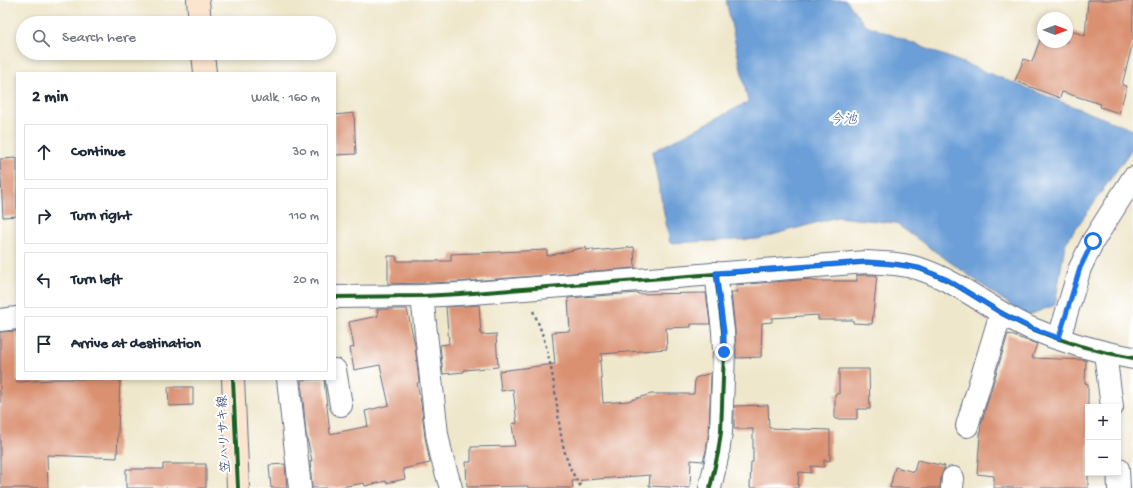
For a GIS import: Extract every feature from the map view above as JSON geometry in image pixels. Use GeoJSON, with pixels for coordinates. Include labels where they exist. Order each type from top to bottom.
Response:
{"type":"FeatureCollection","features":[{"type":"Feature","properties":{"kind":"street"},"geometry":{"type":"LineString","coordinates":[[198,0],[199,16]]}},
{"type":"Feature","properties":{"kind":"street"},"geometry":{"type":"LineString","coordinates":[[204,60],[205,72]]}},
{"type":"Feature","properties":{"kind":"street"},"geometry":{"type":"LineString","coordinates":[[1059,338],[1080,268],[1093,241],[1133,178]]}},
{"type":"Feature","properties":{"kind":"street"},"geometry":{"type":"LineString","coordinates":[[336,297],[422,296],[834,263],[866,262],[893,264],[919,268],[948,280],[1001,313],[1031,328],[1105,353],[1133,358]]}},
{"type":"Feature","properties":{"kind":"street"},"geometry":{"type":"LineString","coordinates":[[710,488],[721,432],[724,352],[724,331],[716,273]]}},
{"type":"Feature","properties":{"kind":"street"},"geometry":{"type":"LineString","coordinates":[[422,296],[437,434],[451,488]]}},
{"type":"Feature","properties":{"kind":"street"},"geometry":{"type":"LineString","coordinates":[[967,426],[1001,313]]}},
{"type":"Feature","properties":{"kind":"street"},"geometry":{"type":"LineString","coordinates":[[0,320],[16,318]]}},
{"type":"Feature","properties":{"kind":"street"},"geometry":{"type":"LineString","coordinates":[[1105,353],[1112,404]]}},
{"type":"Feature","properties":{"kind":"street"},"geometry":{"type":"LineString","coordinates":[[336,376],[341,406]]}},
{"type":"Feature","properties":{"kind":"street","name":"笠ハリサキ線"},"geometry":{"type":"LineString","coordinates":[[233,380],[238,488]]}},
{"type":"Feature","properties":{"kind":"street"},"geometry":{"type":"LineString","coordinates":[[288,380],[300,488]]}},
{"type":"Feature","properties":{"kind":"street"},"geometry":{"type":"LineString","coordinates":[[1118,476],[1119,488]]}},
{"type":"Feature","properties":{"kind":"path"},"geometry":{"type":"LineString","coordinates":[[521,289],[542,333],[552,372],[562,445],[567,461],[582,488]]}},
{"type":"Feature","properties":{"kind":"water","name":"今池"},"geometry":{"type":"Polygon","coordinates":[[[726,0],[846,0],[864,24],[1133,130],[1133,147],[1065,244],[1055,305],[1026,316],[895,223],[837,217],[758,239],[670,243],[652,152],[748,102],[726,0]]]}},
{"type":"Feature","properties":{"kind":"building"},"geometry":{"type":"Polygon","coordinates":[[[1088,0],[1133,0],[1133,42],[1122,85],[1127,86],[1119,113],[1100,107],[1101,104],[1062,92],[1060,98],[1015,81],[1024,59],[1032,62],[1037,48],[1073,48],[1073,31],[1085,36],[1088,0]]]}},
{"type":"Feature","properties":{"kind":"building"},"geometry":{"type":"Polygon","coordinates":[[[354,113],[356,154],[336,155],[336,115],[354,113]]]}},
{"type":"Feature","properties":{"kind":"building"},"geometry":{"type":"Polygon","coordinates":[[[16,158],[16,216],[3,217],[0,159],[16,158]]]}},
{"type":"Feature","properties":{"kind":"building"},"geometry":{"type":"Polygon","coordinates":[[[586,247],[586,250],[593,249],[593,251],[634,247],[635,268],[459,282],[388,284],[388,256],[396,256],[397,261],[451,261],[451,254],[547,250],[547,256],[586,247]]]}},
{"type":"Feature","properties":{"kind":"building"},"geometry":{"type":"Polygon","coordinates":[[[857,275],[877,275],[872,324],[853,323],[853,320],[818,320],[818,315],[772,318],[772,322],[762,323],[761,357],[736,358],[731,292],[737,292],[736,285],[812,279],[812,281],[857,281],[857,275]]]}},
{"type":"Feature","properties":{"kind":"building"},"geometry":{"type":"Polygon","coordinates":[[[638,293],[706,293],[710,324],[691,324],[691,327],[666,328],[667,349],[601,354],[602,361],[600,361],[603,403],[628,401],[651,394],[694,394],[695,378],[711,373],[709,429],[706,451],[703,461],[691,460],[690,488],[649,486],[650,475],[572,481],[573,488],[528,488],[528,486],[467,487],[466,462],[471,462],[471,447],[515,446],[512,424],[517,423],[513,389],[501,391],[499,371],[555,364],[552,332],[570,331],[568,298],[638,293]]]}},
{"type":"Feature","properties":{"kind":"building"},"geometry":{"type":"Polygon","coordinates":[[[479,305],[481,335],[496,334],[498,367],[464,370],[464,372],[443,374],[440,345],[449,344],[446,307],[479,305]]]}},
{"type":"Feature","properties":{"kind":"building"},"geometry":{"type":"Polygon","coordinates":[[[377,309],[407,309],[415,345],[419,382],[417,383],[430,463],[403,469],[405,479],[386,483],[386,481],[365,486],[364,483],[336,488],[312,488],[310,461],[312,461],[306,433],[301,380],[324,380],[330,434],[368,426],[365,411],[389,405],[380,365],[354,370],[350,348],[354,347],[349,322],[378,316],[377,309]]]}},
{"type":"Feature","properties":{"kind":"building"},"geometry":{"type":"Polygon","coordinates":[[[16,331],[17,382],[52,380],[120,380],[117,458],[47,455],[48,488],[0,488],[0,332],[16,331]]]}},
{"type":"Feature","properties":{"kind":"building"},"geometry":{"type":"Polygon","coordinates":[[[1008,334],[1037,344],[1032,358],[1086,360],[1085,383],[1088,384],[1088,404],[1085,404],[1085,476],[1088,476],[1088,488],[994,488],[994,476],[977,474],[981,424],[1008,334]]]}},
{"type":"Feature","properties":{"kind":"building"},"geometry":{"type":"Polygon","coordinates":[[[839,369],[869,369],[870,409],[857,409],[857,419],[835,419],[835,394],[839,394],[839,369]]]}},
{"type":"Feature","properties":{"kind":"building"},"geometry":{"type":"Polygon","coordinates":[[[168,387],[193,387],[193,405],[169,406],[168,387]]]}},
{"type":"Feature","properties":{"kind":"building"},"geometry":{"type":"Polygon","coordinates":[[[768,405],[769,428],[830,430],[830,461],[824,460],[824,467],[811,466],[811,473],[799,472],[798,488],[750,488],[751,462],[753,462],[753,429],[734,429],[734,406],[768,405]]]}},
{"type":"Feature","properties":{"kind":"building"},"geometry":{"type":"Polygon","coordinates":[[[917,460],[945,466],[941,477],[940,488],[890,488],[895,467],[914,472],[917,460]]]}},
{"type":"Feature","properties":{"kind":"building"},"geometry":{"type":"Polygon","coordinates":[[[163,464],[206,464],[206,488],[126,488],[126,469],[163,469],[163,464]]]}},
{"type":"Feature","properties":{"kind":"building"},"geometry":{"type":"Polygon","coordinates":[[[285,464],[287,488],[271,488],[269,465],[285,464]]]}},
{"type":"Feature","properties":{"kind":"cycle path"},"geometry":{"type":"LineString","coordinates":[[336,297],[460,294],[866,262],[900,264],[920,269],[949,281],[1016,321],[1042,333],[1081,346],[1133,358]]}},
{"type":"Feature","properties":{"kind":"cycle path"},"geometry":{"type":"LineString","coordinates":[[710,488],[721,432],[724,352],[716,273]]}},
{"type":"Feature","properties":{"kind":"cycle path"},"geometry":{"type":"LineString","coordinates":[[233,380],[238,488]]}},
{"type":"Feature","properties":{"kind":"route"},"geometry":{"type":"LineString","coordinates":[[724,352],[724,331],[716,273],[834,263],[866,262],[919,268],[948,280],[1001,313],[1031,328],[1059,338],[1080,268],[1093,241]]}}]}
